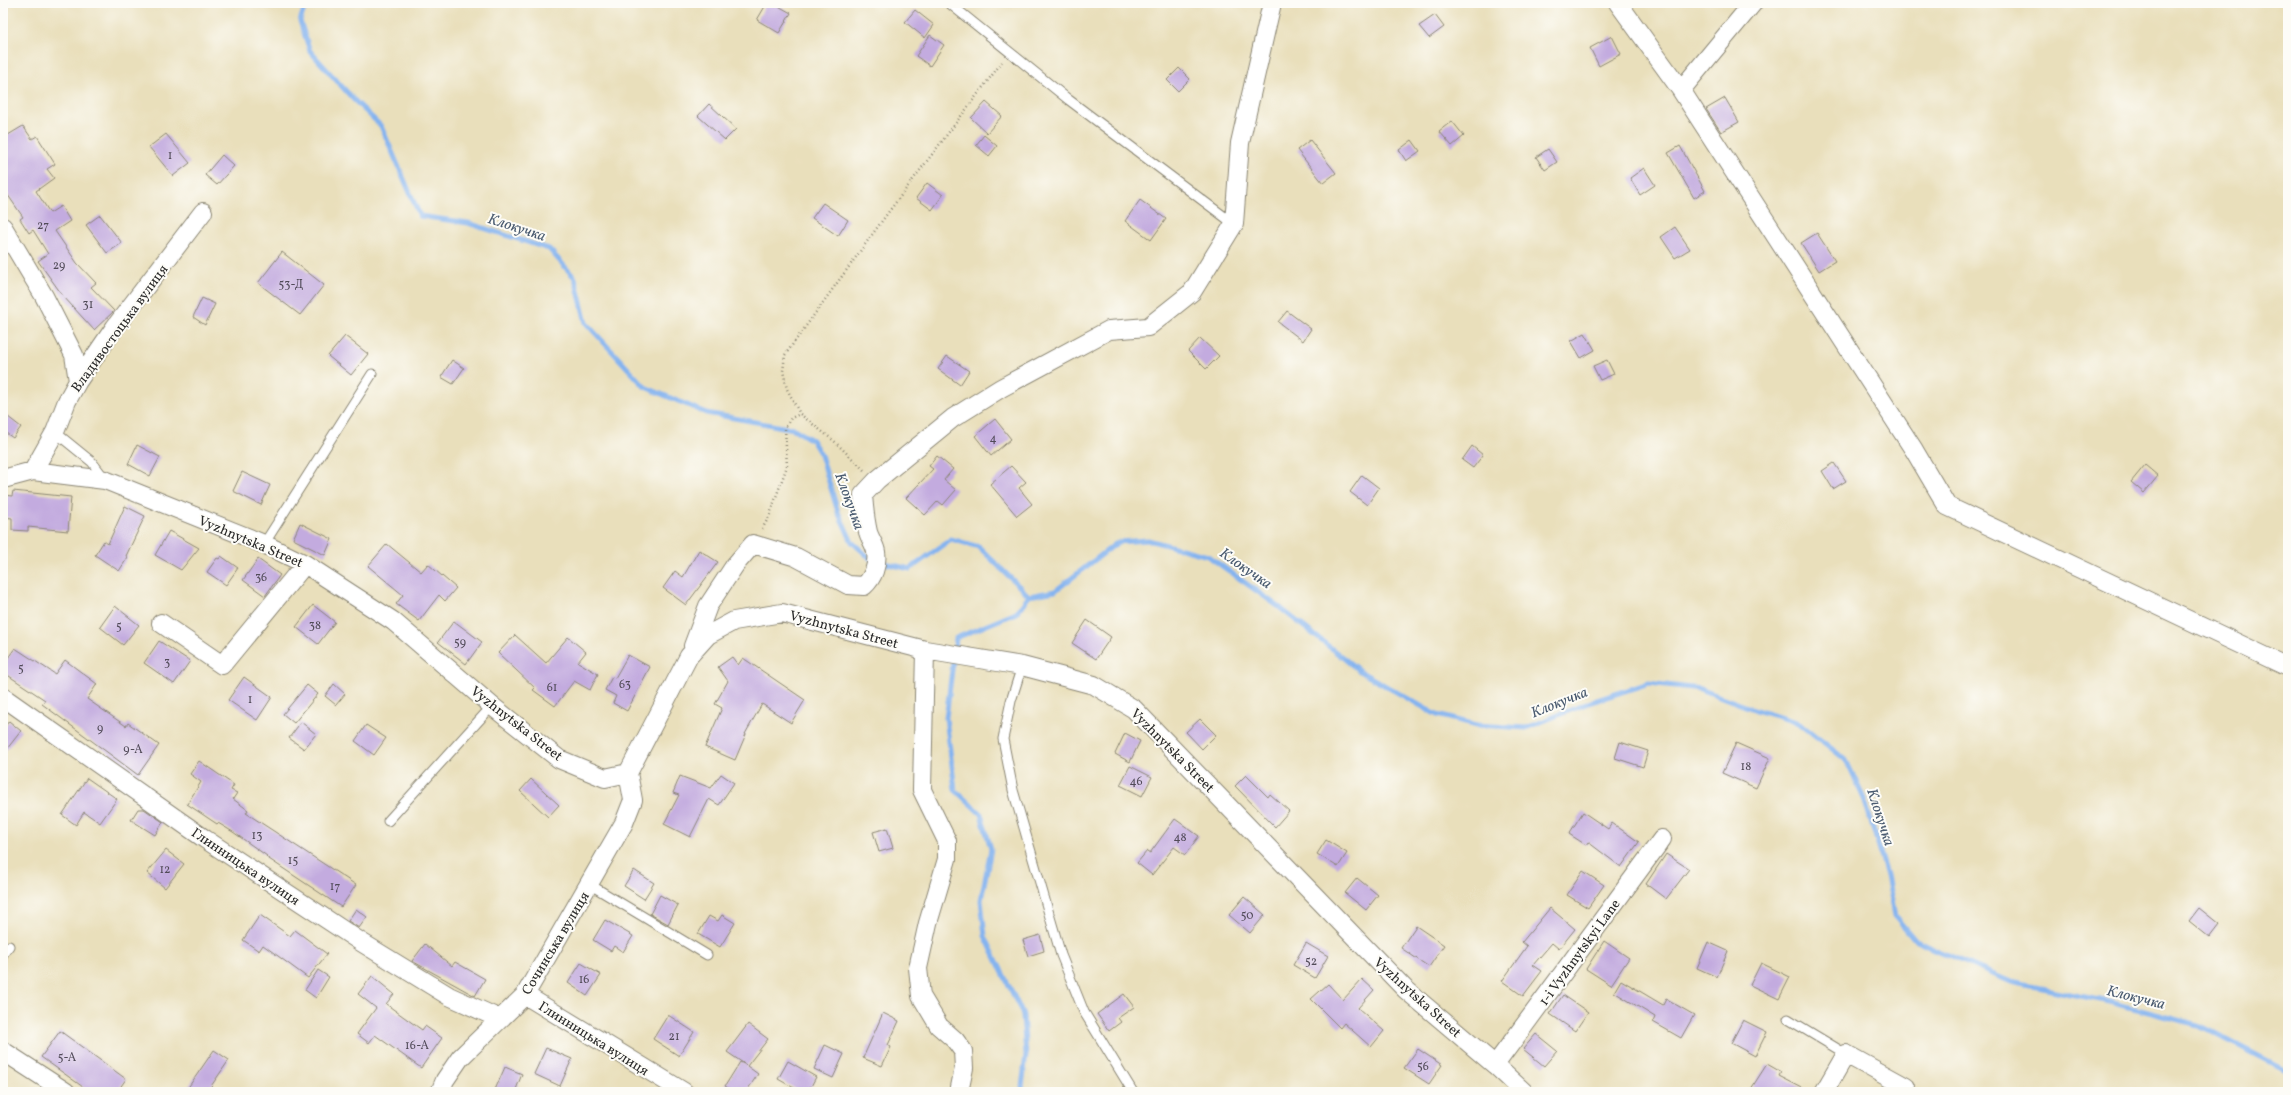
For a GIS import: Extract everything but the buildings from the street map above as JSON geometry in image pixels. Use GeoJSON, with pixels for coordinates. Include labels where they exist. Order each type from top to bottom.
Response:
{"type":"FeatureCollection","features":[{"type":"Feature","properties":{"kind":"street"},"geometry":{"type":"LineString","coordinates":[[689,656],[708,606],[735,565],[753,544],[796,557],[848,585],[864,586],[874,574],[876,552],[865,520],[863,495],[877,480],[953,418],[1001,388],[1109,330],[1148,327],[1192,292],[1234,224],[1240,143],[1272,3]]}},
{"type":"Feature","properties":{"kind":"street"},"geometry":{"type":"LineString","coordinates":[[1618,3],[1681,90],[1914,450],[1947,506],[2288,667]]}},
{"type":"Feature","properties":{"kind":"street"},"geometry":{"type":"LineString","coordinates":[[1681,90],[1753,3]]}},
{"type":"Feature","properties":{"kind":"street","name":"Владивостоцька вулиця"},"geometry":{"type":"LineString","coordinates":[[33,471],[55,432],[67,401],[78,381],[116,327],[203,212]]}},
{"type":"Feature","properties":{"kind":"street"},"geometry":{"type":"LineString","coordinates":[[4,234],[44,296],[74,354],[78,381]]}},
{"type":"Feature","properties":{"kind":"street","name":"Vyzhnytska Street"},"geometry":{"type":"LineString","coordinates":[[3,479],[33,471],[106,480],[264,544],[305,564],[393,621],[492,706],[559,759],[605,778],[628,774],[689,656],[708,635],[734,621],[782,613],[931,652],[1022,666],[1094,685],[1134,709],[1405,989],[1495,1065],[1524,1092]]}},
{"type":"Feature","properties":{"kind":"street"},"geometry":{"type":"LineString","coordinates":[[161,623],[222,665],[305,564]]}},
{"type":"Feature","properties":{"kind":"street"},"geometry":{"type":"LineString","coordinates":[[931,652],[922,790],[946,841],[947,859],[928,923],[918,968],[921,996],[939,1026],[955,1040],[963,1051],[964,1068],[959,1092]]}},
{"type":"Feature","properties":{"kind":"street","name":"Глинницька вулиця"},"geometry":{"type":"LineString","coordinates":[[3,697],[205,839],[361,942],[449,996],[500,1019]]}},
{"type":"Feature","properties":{"kind":"street","name":"Сочинська вулиця"},"geometry":{"type":"LineString","coordinates":[[440,1092],[445,1080],[460,1058],[525,995],[624,823],[633,800],[628,774]]}},
{"type":"Feature","properties":{"kind":"street","name":"1-i Vyzhnytskyi Lane"},"geometry":{"type":"LineString","coordinates":[[1495,1065],[1662,839]]}},
{"type":"Feature","properties":{"kind":"street","name":"Глинницька вулиця"},"geometry":{"type":"LineString","coordinates":[[525,995],[684,1092]]}},
{"type":"Feature","properties":{"kind":"street"},"geometry":{"type":"LineString","coordinates":[[3,1051],[66,1092]]}},
{"type":"Feature","properties":{"kind":"street"},"geometry":{"type":"LineString","coordinates":[[1824,1092],[1846,1054],[1906,1087]]}},
{"type":"Feature","properties":{"kind":"lane"},"geometry":{"type":"LineString","coordinates":[[949,3],[1069,100],[1234,224]]}},
{"type":"Feature","properties":{"kind":"lane"},"geometry":{"type":"LineString","coordinates":[[264,544],[372,374]]}},
{"type":"Feature","properties":{"kind":"lane"},"geometry":{"type":"LineString","coordinates":[[55,432],[92,462],[106,480]]}},
{"type":"Feature","properties":{"kind":"lane"},"geometry":{"type":"LineString","coordinates":[[1022,666],[1011,701],[1004,739],[1013,790],[1061,954],[1084,1012],[1134,1092]]}},
{"type":"Feature","properties":{"kind":"lane"},"geometry":{"type":"LineString","coordinates":[[388,821],[492,706]]}},
{"type":"Feature","properties":{"kind":"lane"},"geometry":{"type":"LineString","coordinates":[[590,884],[706,956]]}},
{"type":"Feature","properties":{"kind":"lane"},"geometry":{"type":"LineString","coordinates":[[3,954],[10,946]]}},
{"type":"Feature","properties":{"kind":"lane"},"geometry":{"type":"LineString","coordinates":[[1788,1019],[1846,1054]]}},
{"type":"Feature","properties":{"kind":"path"},"geometry":{"type":"LineString","coordinates":[[877,480],[800,414],[786,389],[783,371],[785,355],[890,210],[1010,52]]}},
{"type":"Feature","properties":{"kind":"path"},"geometry":{"type":"LineString","coordinates":[[753,544],[769,517],[787,466],[785,428],[791,418],[800,414]]}},
{"type":"Feature","properties":{"kind":"waterway","name":"Клокучка"},"geometry":{"type":"LineString","coordinates":[[306,3],[300,21],[310,51],[354,100],[381,126],[420,216],[468,223],[549,249],[575,278],[586,323],[645,387],[706,413],[794,429],[812,440],[821,455],[838,512],[852,542],[872,560],[910,569],[951,539],[979,547],[1029,596],[1055,591],[1118,542],[1148,540],[1208,556],[1279,607],[1361,672],[1437,715],[1477,725],[1526,728],[1588,703],[1649,683],[1700,689],[1756,710],[1799,723],[1846,760],[1865,801],[1887,875],[1895,916],[1916,941],[2011,982],[2110,1002],[2198,1025],[2288,1071]]}},
{"type":"Feature","properties":{"kind":"waterway"},"geometry":{"type":"LineString","coordinates":[[1024,1092],[1022,1087],[1026,1055],[1023,1015],[985,936],[981,900],[991,849],[981,814],[955,790],[946,718],[956,638],[1016,613],[1029,596]]}}]}
